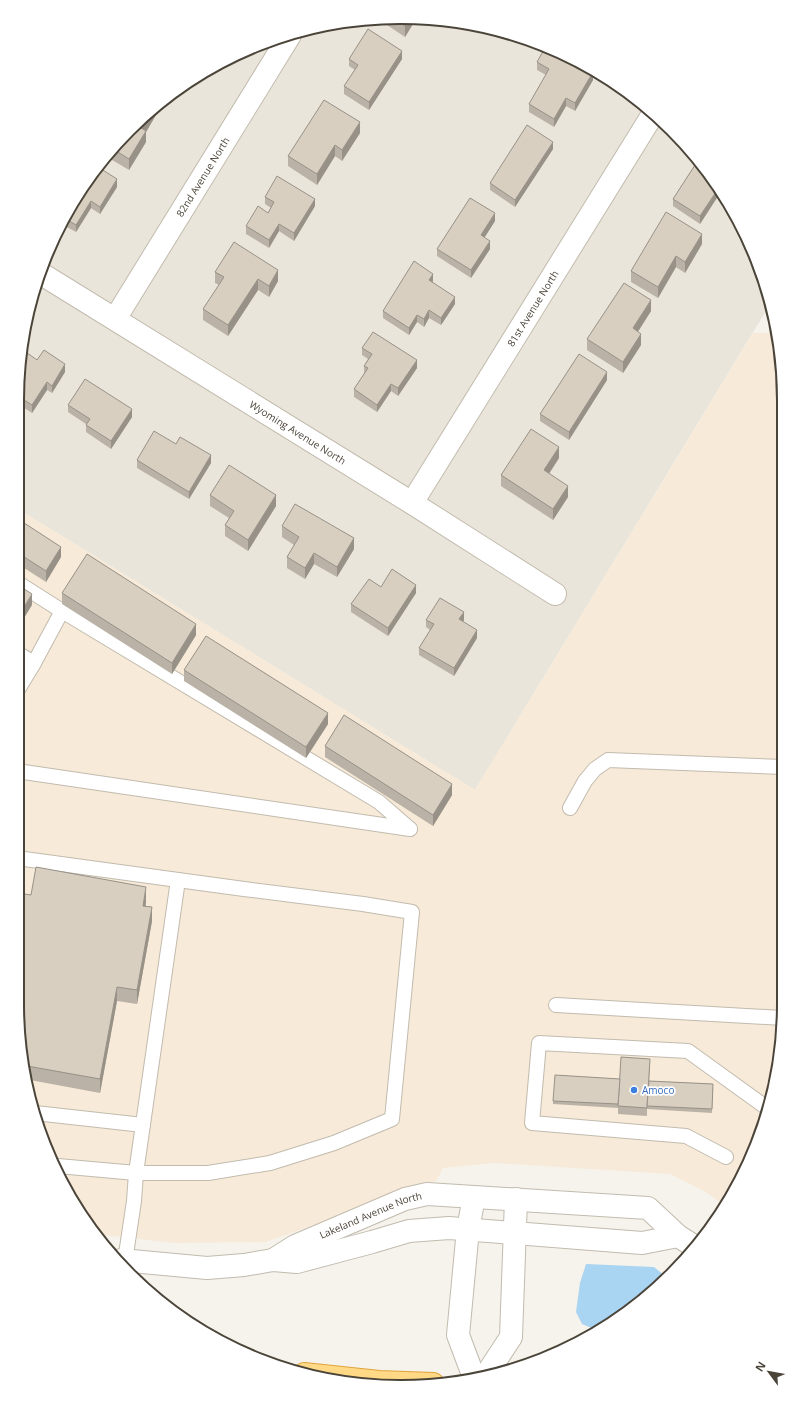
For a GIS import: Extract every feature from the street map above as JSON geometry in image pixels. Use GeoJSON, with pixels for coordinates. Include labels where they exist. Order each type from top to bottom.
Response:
{"type":"FeatureCollection","features":[{"type":"Feature","properties":{"kind":"street","name":"82nd Avenue North"},"geometry":{"type":"LineString","coordinates":[[115,319],[286,42]]}},
{"type":"Feature","properties":{"kind":"street","name":"81st Avenue North"},"geometry":{"type":"LineString","coordinates":[[412,503],[650,118]]}},
{"type":"Feature","properties":{"kind":"street","name":"Wyoming Avenue North"},"geometry":{"type":"LineString","coordinates":[[45,276],[412,503],[555,594]]}},
{"type":"Feature","properties":{"kind":"street","name":"Lakeland Avenue North"},"geometry":{"type":"LineString","coordinates":[[273,1260],[295,1246],[405,1199],[427,1194],[648,1208],[686,1241]]}},
{"type":"Feature","properties":{"kind":"street"},"geometry":{"type":"LineString","coordinates":[[472,1373],[458,1335],[468,1229],[474,1197]]}},
{"type":"Feature","properties":{"kind":"street"},"geometry":{"type":"LineString","coordinates":[[490,1369],[511,1337],[516,1199]]}},
{"type":"Feature","properties":{"kind":"street","name":"Lakeland Avenue North"},"geometry":{"type":"LineString","coordinates":[[125,1260],[221,1268],[273,1260],[297,1262],[409,1231],[449,1228],[642,1243],[686,1241]]}},
{"type":"Feature","properties":{"kind":"lane"},"geometry":{"type":"LineString","coordinates":[[24,587],[379,802],[410,829],[24,772]]}},
{"type":"Feature","properties":{"kind":"lane"},"geometry":{"type":"LineString","coordinates":[[24,679],[62,611]]}},
{"type":"Feature","properties":{"kind":"lane"},"geometry":{"type":"LineString","coordinates":[[24,657],[34,663]]}},
{"type":"Feature","properties":{"kind":"lane"},"geometry":{"type":"LineString","coordinates":[[570,808],[595,769],[608,760],[777,767]]}},
{"type":"Feature","properties":{"kind":"lane"},"geometry":{"type":"LineString","coordinates":[[24,859],[363,904],[412,912],[392,1119],[334,1143],[270,1163],[208,1173],[136,1173],[61,1166]]}},
{"type":"Feature","properties":{"kind":"lane"},"geometry":{"type":"LineString","coordinates":[[123,1259],[134,1202],[136,1173],[178,880]]}},
{"type":"Feature","properties":{"kind":"lane"},"geometry":{"type":"LineString","coordinates":[[556,1005],[776,1018]]}},
{"type":"Feature","properties":{"kind":"lane"},"geometry":{"type":"LineString","coordinates":[[726,1157],[686,1136],[532,1123],[539,1043],[688,1051],[763,1105]]}},
{"type":"Feature","properties":{"kind":"lane"},"geometry":{"type":"LineString","coordinates":[[41,1114],[143,1125]]}},
{"type":"Feature","properties":{"kind":"shaded area"},"geometry":{"type":"Polygon","coordinates":[[[400,24],[450,27],[474,31],[522,44],[545,53],[589,74],[610,87],[649,117],[667,134],[684,152],[714,191],[727,212],[748,256],[757,279],[766,311],[475,790],[24,513],[24,400],[27,351],[31,327],[44,279],[53,256],[74,212],[87,191],[117,152],[134,134],[152,117],[191,87],[212,74],[256,53],[279,44],[327,31],[351,27],[400,24]]]}},
{"type":"Feature","properties":{"kind":"shaded area"},"geometry":{"type":"Polygon","coordinates":[[[753,333],[771,333],[774,351],[777,400],[776,1028],[770,1077],[757,1125],[738,1170],[720,1203],[706,1192],[670,1174],[495,1163],[443,1168],[436,1181],[266,1242],[175,1243],[104,1235],[74,1192],[53,1148],[37,1101],[27,1053],[24,1004],[24,513],[475,790],[753,333]]]}},
{"type":"Feature","properties":{"kind":"water"},"geometry":{"type":"Polygon","coordinates":[[[586,1264],[654,1267],[663,1274],[630,1302],[592,1328],[582,1324],[576,1312],[580,1283],[586,1264]]]}},
{"type":"Feature","properties":{"kind":"building"},"geometry":{"type":"Polygon","coordinates":[[[368,29],[402,51],[369,102],[344,86],[358,65],[349,59],[368,29]]]}},
{"type":"Feature","properties":{"kind":"building"},"geometry":{"type":"Polygon","coordinates":[[[543,52],[591,75],[575,103],[566,98],[554,119],[529,104],[549,69],[537,62],[543,52]]]}},
{"type":"Feature","properties":{"kind":"building"},"geometry":{"type":"Polygon","coordinates":[[[324,100],[360,122],[342,150],[335,145],[317,174],[288,156],[324,100]]]}},
{"type":"Feature","properties":{"kind":"building"},"geometry":{"type":"Polygon","coordinates":[[[527,125],[553,142],[515,200],[490,183],[527,125]]]}},
{"type":"Feature","properties":{"kind":"building"},"geometry":{"type":"Polygon","coordinates":[[[142,127],[141,128],[146,131],[129,159],[117,152],[142,127]]]}},
{"type":"Feature","properties":{"kind":"building"},"geometry":{"type":"Polygon","coordinates":[[[695,166],[715,193],[700,216],[673,199],[695,166]]]}},
{"type":"Feature","properties":{"kind":"building"},"geometry":{"type":"Polygon","coordinates":[[[103,170],[117,179],[100,207],[91,201],[76,225],[69,221],[87,191],[103,170]]]}},
{"type":"Feature","properties":{"kind":"building"},"geometry":{"type":"Polygon","coordinates":[[[277,176],[315,199],[294,233],[279,224],[269,240],[246,226],[258,206],[268,213],[274,202],[265,197],[277,176]]]}},
{"type":"Feature","properties":{"kind":"building"},"geometry":{"type":"Polygon","coordinates":[[[470,198],[495,213],[481,235],[490,241],[471,270],[437,249],[470,198]]]}},
{"type":"Feature","properties":{"kind":"building"},"geometry":{"type":"Polygon","coordinates":[[[666,212],[702,234],[685,262],[676,256],[658,287],[631,271],[666,212]]]}},
{"type":"Feature","properties":{"kind":"building"},"geometry":{"type":"Polygon","coordinates":[[[234,242],[278,270],[269,286],[258,279],[228,325],[203,309],[224,277],[215,272],[234,242]]]}},
{"type":"Feature","properties":{"kind":"building"},"geometry":{"type":"Polygon","coordinates":[[[414,261],[433,274],[429,280],[455,297],[441,318],[429,310],[424,319],[417,315],[409,328],[383,311],[414,261]]]}},
{"type":"Feature","properties":{"kind":"building"},"geometry":{"type":"Polygon","coordinates":[[[624,283],[651,300],[633,328],[641,334],[623,362],[587,339],[624,283]]]}},
{"type":"Feature","properties":{"kind":"building"},"geometry":{"type":"Polygon","coordinates":[[[373,332],[417,360],[398,388],[391,384],[377,405],[354,389],[368,368],[364,366],[372,354],[362,348],[373,332]]]}},
{"type":"Feature","properties":{"kind":"building"},"geometry":{"type":"Polygon","coordinates":[[[44,350],[65,364],[52,386],[47,382],[32,405],[24,400],[27,353],[37,360],[44,350]]]}},
{"type":"Feature","properties":{"kind":"building"},"geometry":{"type":"Polygon","coordinates":[[[579,354],[607,372],[569,432],[540,414],[579,354]]]}},
{"type":"Feature","properties":{"kind":"building"},"geometry":{"type":"Polygon","coordinates":[[[85,379],[132,409],[111,441],[86,425],[90,419],[68,405],[85,379]]]}},
{"type":"Feature","properties":{"kind":"building"},"geometry":{"type":"Polygon","coordinates":[[[531,429],[559,447],[544,470],[568,486],[553,509],[501,475],[531,429]]]}},
{"type":"Feature","properties":{"kind":"building"},"geometry":{"type":"Polygon","coordinates":[[[154,431],[176,444],[180,437],[211,455],[189,492],[137,460],[154,431]]]}},
{"type":"Feature","properties":{"kind":"building"},"geometry":{"type":"Polygon","coordinates":[[[229,465],[276,495],[248,540],[225,525],[234,511],[210,495],[229,465]]]}},
{"type":"Feature","properties":{"kind":"building"},"geometry":{"type":"Polygon","coordinates":[[[295,504],[354,538],[337,567],[314,553],[305,568],[287,557],[299,537],[282,526],[295,504]]]}},
{"type":"Feature","properties":{"kind":"building"},"geometry":{"type":"Polygon","coordinates":[[[24,523],[61,547],[46,571],[24,557],[24,523]]]}},
{"type":"Feature","properties":{"kind":"building"},"geometry":{"type":"Polygon","coordinates":[[[87,554],[196,624],[172,663],[62,593],[87,554]]]}},
{"type":"Feature","properties":{"kind":"building"},"geometry":{"type":"Polygon","coordinates":[[[392,569],[416,585],[388,628],[351,604],[369,579],[381,587],[392,569]]]}},
{"type":"Feature","properties":{"kind":"building"},"geometry":{"type":"Polygon","coordinates":[[[24,589],[32,594],[24,607],[24,589]]]}},
{"type":"Feature","properties":{"kind":"building"},"geometry":{"type":"Polygon","coordinates":[[[440,598],[464,612],[459,619],[477,630],[454,668],[419,648],[434,624],[426,620],[440,598]]]}},
{"type":"Feature","properties":{"kind":"building"},"geometry":{"type":"Polygon","coordinates":[[[206,636],[328,713],[306,747],[184,670],[206,636]]]}},
{"type":"Feature","properties":{"kind":"building"},"geometry":{"type":"Polygon","coordinates":[[[344,715],[452,784],[433,815],[325,746],[344,715]]]}},
{"type":"Feature","properties":{"kind":"building"},"geometry":{"type":"Polygon","coordinates":[[[36,867],[146,887],[143,906],[152,907],[137,990],[117,987],[100,1079],[29,1066],[24,1004],[24,894],[31,895],[36,867]]]}},
{"type":"Feature","properties":{"kind":"building","name":"Amoco"},"geometry":{"type":"Polygon","coordinates":[[[621,1057],[650,1059],[647,1108],[618,1106],[621,1057]]]}},
{"type":"Feature","properties":{"kind":"building"},"geometry":{"type":"Polygon","coordinates":[[[555,1075],[620,1079],[618,1104],[553,1101],[555,1075]]]}},
{"type":"Feature","properties":{"kind":"building"},"geometry":{"type":"Polygon","coordinates":[[[649,1081],[713,1084],[712,1109],[647,1106],[649,1081]]]}},
{"type":"Feature","properties":{"kind":"place","name":"Amoco"},"geometry":{"type":"Point","coordinates":[634,1090]}}]}
